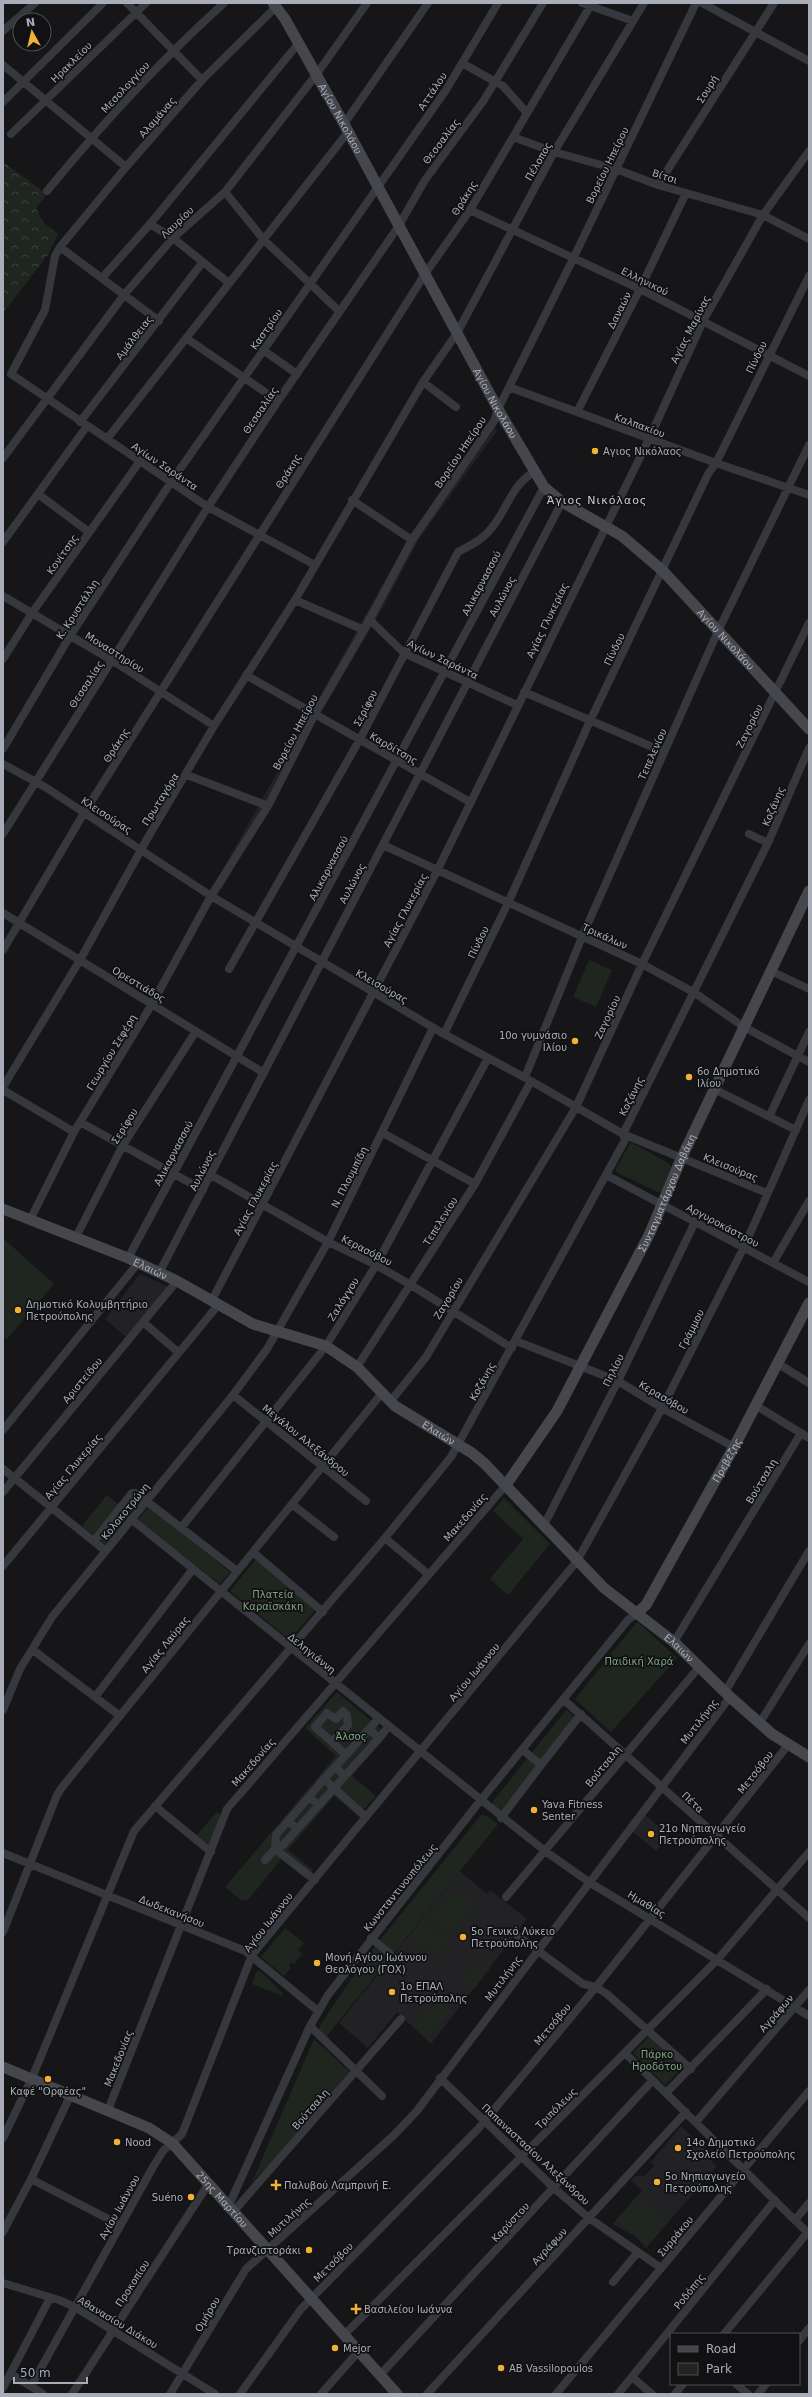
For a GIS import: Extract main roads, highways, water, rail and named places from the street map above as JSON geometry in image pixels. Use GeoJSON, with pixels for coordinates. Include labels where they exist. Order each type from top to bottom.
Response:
{"type":"FeatureCollection","features":[{"type":"Feature","properties":{"kind":"place","name":"Αγιος Νικόλαος"},"geometry":{"type":"Point","coordinates":[595,451]}},
{"type":"Feature","properties":{"kind":"place","name":"10ο γυμνάσιο Ιλίου"},"geometry":{"type":"Point","coordinates":[575,1041]}},
{"type":"Feature","properties":{"kind":"place","name":"6ο Δημοτικό Ιλίου"},"geometry":{"type":"Point","coordinates":[689,1077]}},
{"type":"Feature","properties":{"kind":"place","name":"Δημοτικό Κολυμβητήριο Πετρούπολης"},"geometry":{"type":"Point","coordinates":[18,1310]}},
{"type":"Feature","properties":{"kind":"place","name":"Yava Fitness Senter"},"geometry":{"type":"Point","coordinates":[534,1810]}},
{"type":"Feature","properties":{"kind":"place","name":"21ο Νηπιαγωγείο Πετρούπολης"},"geometry":{"type":"Point","coordinates":[651,1834]}},
{"type":"Feature","properties":{"kind":"place","name":"5ο Γενικό Λύκειο Πετρούπολης"},"geometry":{"type":"Point","coordinates":[463,1937]}},
{"type":"Feature","properties":{"kind":"place","name":"Μονή Αγίου Ιωάννου Θεολόγου (ΓΟΧ)"},"geometry":{"type":"Point","coordinates":[317,1963]}},
{"type":"Feature","properties":{"kind":"place","name":"1ο ΕΠΑΛ Πετρούπολης"},"geometry":{"type":"Point","coordinates":[392,1992]}},
{"type":"Feature","properties":{"kind":"place","name":"Καφέ \"Ορφέας\""},"geometry":{"type":"Point","coordinates":[48,2079]}},
{"type":"Feature","properties":{"kind":"place","name":"Nood"},"geometry":{"type":"Point","coordinates":[117,2142]}},
{"type":"Feature","properties":{"kind":"place","name":"14ο Δημοτικό Σχολείο Πετρούπολης"},"geometry":{"type":"Point","coordinates":[678,2148]}},
{"type":"Feature","properties":{"kind":"place","name":"5ο Νηπιαγωγείο Πετρούπολης"},"geometry":{"type":"Point","coordinates":[657,2182]}},
{"type":"Feature","properties":{"kind":"place","name":"Παλυβού Λαμπρινή Ε."},"geometry":{"type":"Point","coordinates":[276,2185]}},
{"type":"Feature","properties":{"kind":"place","name":"Suéno"},"geometry":{"type":"Point","coordinates":[191,2197]}},
{"type":"Feature","properties":{"kind":"place","name":"Τρανζιστοράκι"},"geometry":{"type":"Point","coordinates":[309,2250]}},
{"type":"Feature","properties":{"kind":"place","name":"Βασιλείου Ιωάννα"},"geometry":{"type":"Point","coordinates":[356,2309]}},
{"type":"Feature","properties":{"kind":"place","name":"Mejor"},"geometry":{"type":"Point","coordinates":[335,2348]}},
{"type":"Feature","properties":{"kind":"place","name":"AB Vassilopoulos"},"geometry":{"type":"Point","coordinates":[501,2368]}},
{"type":"Feature","properties":{"kind":"district","name":"Άγιος Νικόλαος"},"geometry":{"type":"Point","coordinates":[597,500]}},
{"type":"Feature","properties":{"kind":"park label","name":"Πλατεία Καραϊσκάκη"},"geometry":{"type":"Point","coordinates":[273,1600]}},
{"type":"Feature","properties":{"kind":"park label","name":"Παιδική Χαρά"},"geometry":{"type":"Point","coordinates":[639,1661]}},
{"type":"Feature","properties":{"kind":"park label","name":"Άλσος"},"geometry":{"type":"Point","coordinates":[351,1736]}},
{"type":"Feature","properties":{"kind":"park label","name":"Πάρκο Ηροδότου"},"geometry":{"type":"Point","coordinates":[657,2060]}}]}
